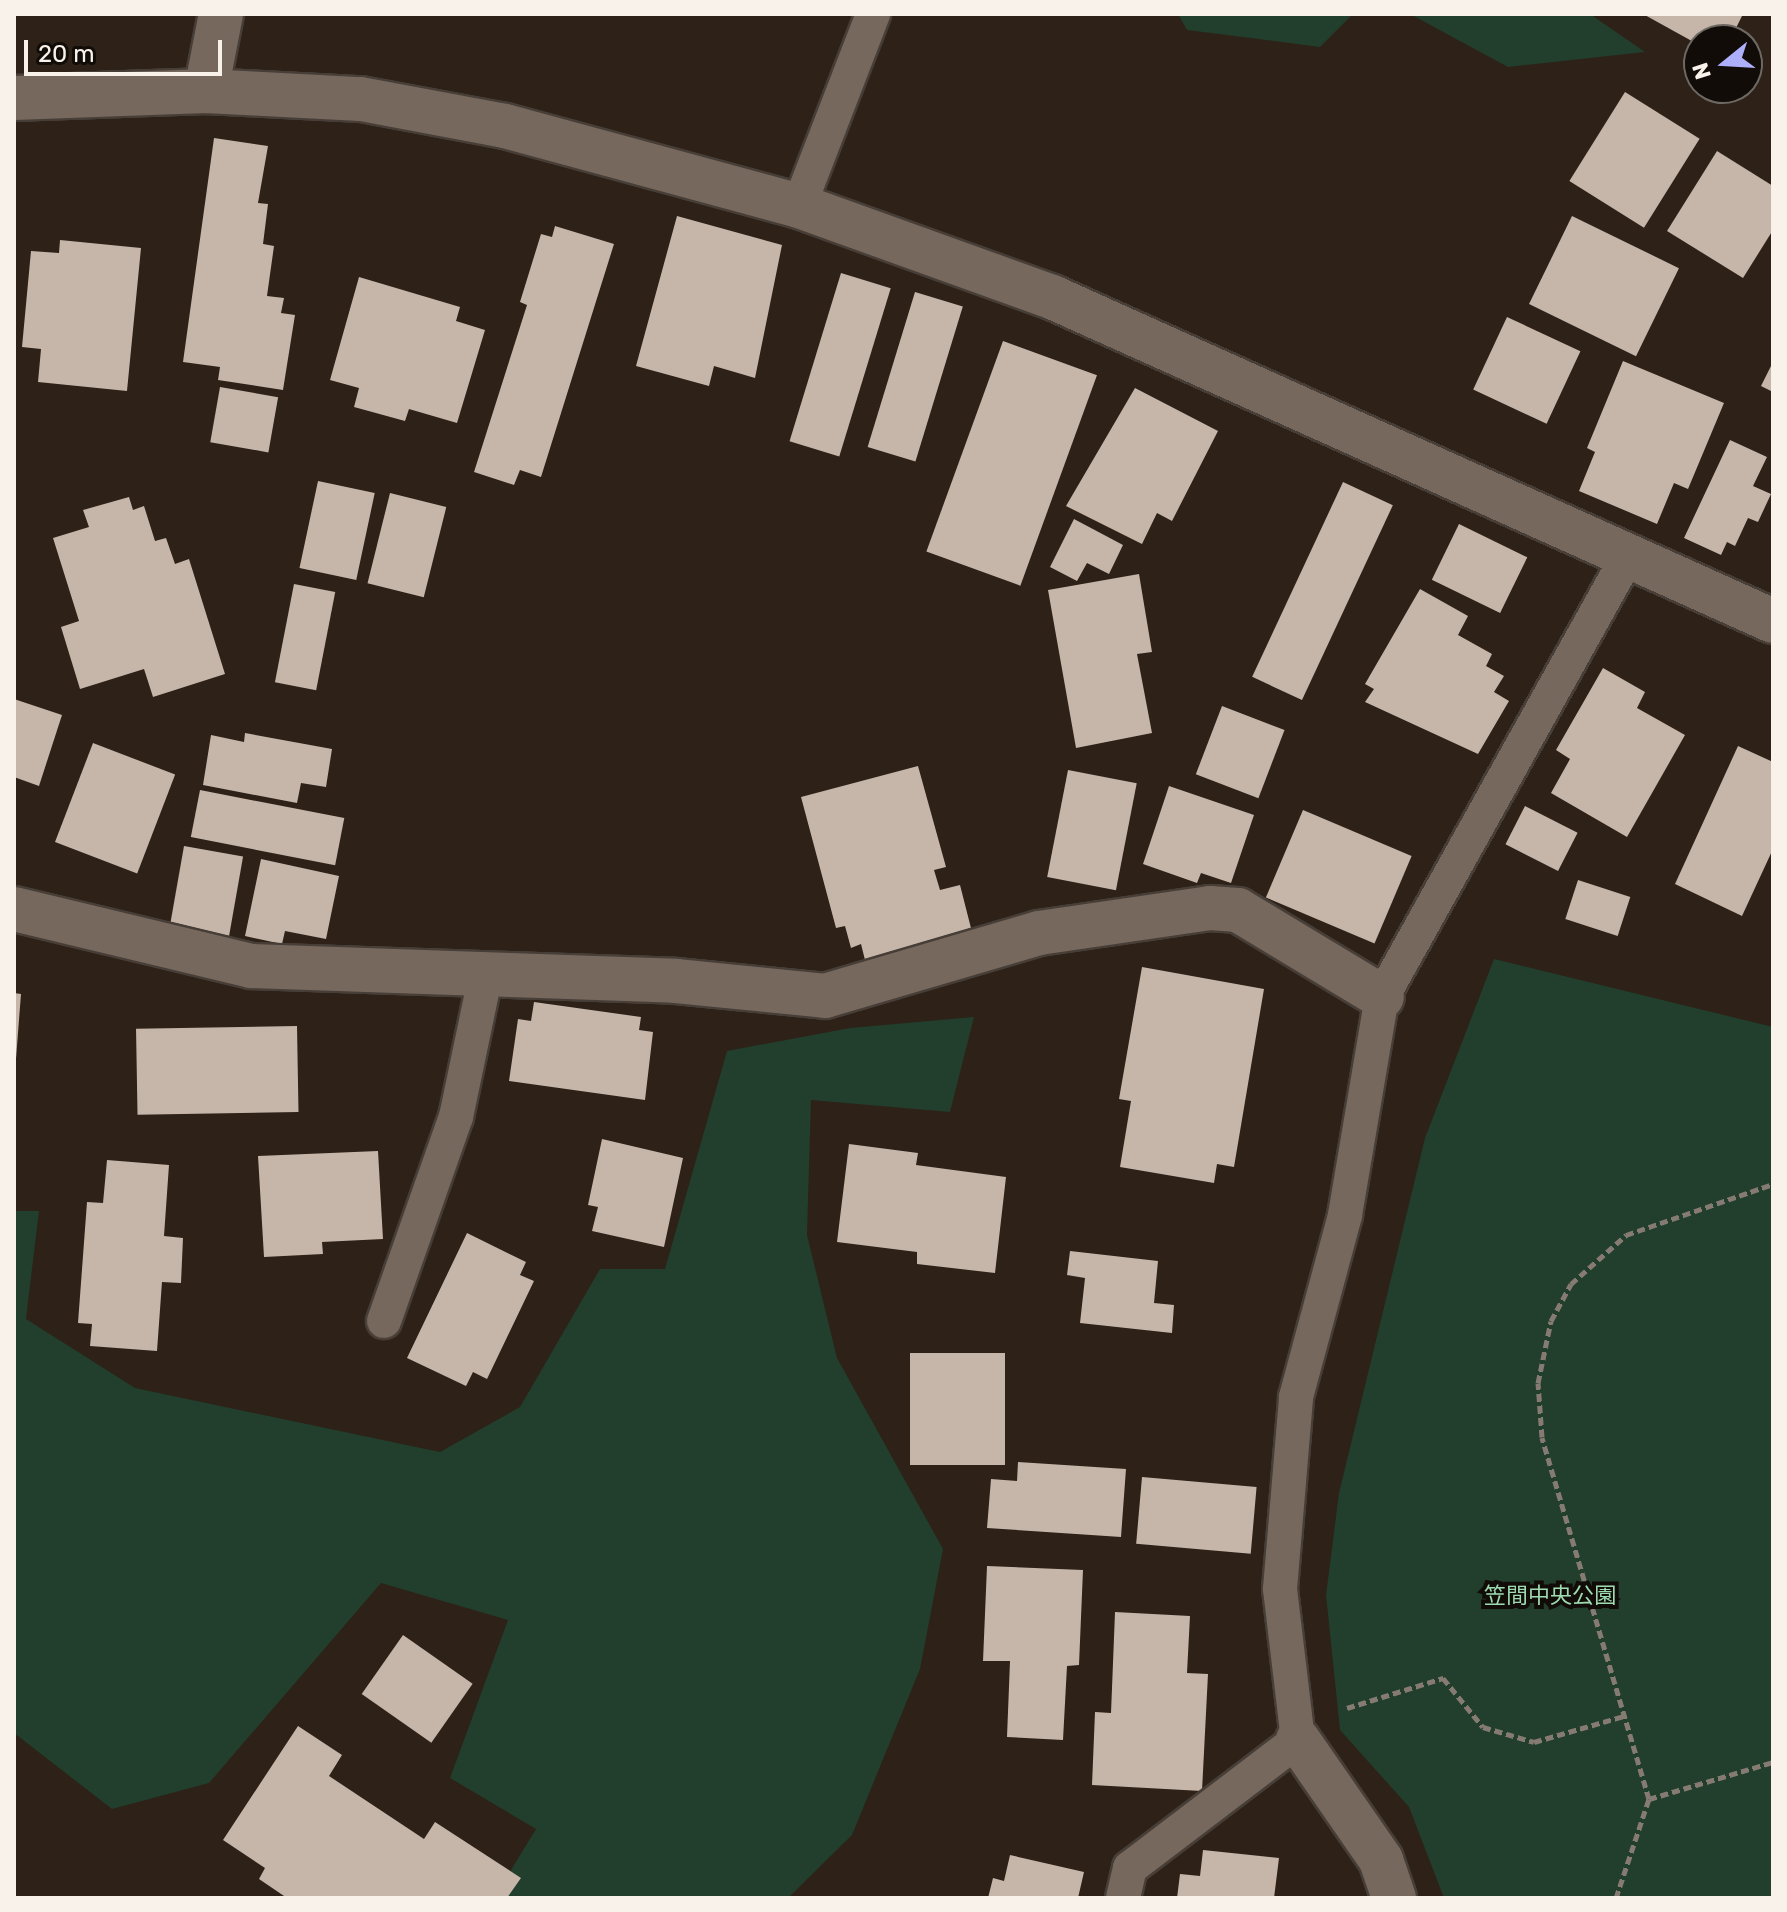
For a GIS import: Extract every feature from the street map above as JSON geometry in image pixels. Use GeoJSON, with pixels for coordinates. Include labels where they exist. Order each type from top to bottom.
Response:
{"type":"FeatureCollection","features":[{"type":"Feature","properties":{"kind":"street"},"geometry":{"type":"LineString","coordinates":[[206,91],[221,14]]}},
{"type":"Feature","properties":{"kind":"street"},"geometry":{"type":"LineString","coordinates":[[14,98],[206,91],[361,99],[491,123],[799,206],[1052,297],[1773,621]]}},
{"type":"Feature","properties":{"kind":"street"},"geometry":{"type":"LineString","coordinates":[[14,909],[251,966],[485,978],[676,981],[825,996],[1039,933],[1210,908],[1238,910],[1382,997]]}},
{"type":"Feature","properties":{"kind":"street"},"geometry":{"type":"LineString","coordinates":[[1298,1740],[1381,1860],[1394,1898]]}},
{"type":"Feature","properties":{"kind":"lane"},"geometry":{"type":"LineString","coordinates":[[799,206],[873,14]]}},
{"type":"Feature","properties":{"kind":"lane"},"geometry":{"type":"LineString","coordinates":[[1123,1898],[1130,1868],[1298,1740],[1280,1589],[1296,1397],[1345,1215],[1382,997],[1628,556]]}},
{"type":"Feature","properties":{"kind":"lane"},"geometry":{"type":"LineString","coordinates":[[384,1321],[456,1117],[485,978]]}},
{"type":"Feature","properties":{"kind":"path"},"geometry":{"type":"LineString","coordinates":[[1616,1898],[1649,1799],[1542,1437],[1538,1383],[1551,1321],[1571,1284],[1626,1235],[1773,1184]]}},
{"type":"Feature","properties":{"kind":"path"},"geometry":{"type":"LineString","coordinates":[[1298,1740],[1323,1715],[1443,1678],[1483,1727],[1534,1742],[1624,1716]]}},
{"type":"Feature","properties":{"kind":"path"},"geometry":{"type":"LineString","coordinates":[[1649,1799],[1773,1762]]}},
{"type":"Feature","properties":{"kind":"green space"},"geometry":{"type":"Polygon","coordinates":[[[1178,14],[1353,14],[1320,47],[1187,30],[1178,14]]]}},
{"type":"Feature","properties":{"kind":"green space"},"geometry":{"type":"Polygon","coordinates":[[[1410,14],[1590,14],[1645,52],[1508,67],[1410,14]]]}},
{"type":"Feature","properties":{"kind":"green space","name":"笠間中央公園"},"geometry":{"type":"Polygon","coordinates":[[[1494,959],[1773,1027],[1773,1898],[1444,1898],[1409,1807],[1340,1730],[1326,1595],[1339,1493],[1425,1138],[1494,959]]]}},
{"type":"Feature","properties":{"kind":"green space"},"geometry":{"type":"Polygon","coordinates":[[[974,1017],[950,1112],[811,1100],[807,1235],[837,1358],[943,1549],[920,1669],[852,1835],[788,1898],[494,1898],[536,1829],[450,1778],[508,1620],[381,1583],[209,1783],[112,1809],[14,1733],[14,1211],[39,1211],[26,1319],[135,1388],[440,1452],[520,1407],[600,1269],[665,1269],[727,1051],[850,1028],[974,1017]]]}},
{"type":"Feature","properties":{"kind":"building"},"geometry":{"type":"Polygon","coordinates":[[[1643,14],[1743,14],[1738,24],[1683,24],[1683,36],[1643,14]]]}},
{"type":"Feature","properties":{"kind":"building"},"geometry":{"type":"Polygon","coordinates":[[[1625,92],[1700,139],[1644,228],[1569,181],[1625,92]]]}},
{"type":"Feature","properties":{"kind":"building"},"geometry":{"type":"Polygon","coordinates":[[[214,138],[268,146],[258,203],[268,204],[263,244],[274,246],[267,296],[284,298],[281,313],[295,315],[283,390],[218,380],[220,367],[183,362],[214,138]]]}},
{"type":"Feature","properties":{"kind":"building"},"geometry":{"type":"Polygon","coordinates":[[[1717,151],[1773,186],[1773,230],[1743,278],[1667,231],[1717,151]]]}},
{"type":"Feature","properties":{"kind":"building"},"geometry":{"type":"Polygon","coordinates":[[[677,216],[782,245],[755,378],[714,366],[709,386],[636,366],[677,216]]]}},
{"type":"Feature","properties":{"kind":"building"},"geometry":{"type":"Polygon","coordinates":[[[1572,216],[1679,268],[1636,356],[1529,304],[1572,216]]]}},
{"type":"Feature","properties":{"kind":"building"},"geometry":{"type":"Polygon","coordinates":[[[555,226],[614,244],[541,477],[520,470],[514,485],[474,472],[527,305],[520,302],[541,234],[552,237],[555,226]]]}},
{"type":"Feature","properties":{"kind":"building"},"geometry":{"type":"Polygon","coordinates":[[[60,240],[141,248],[127,391],[38,382],[41,349],[22,347],[31,251],[59,253],[60,240]]]}},
{"type":"Feature","properties":{"kind":"building"},"geometry":{"type":"Polygon","coordinates":[[[841,273],[891,288],[839,457],[790,441],[841,273]]]}},
{"type":"Feature","properties":{"kind":"building"},"geometry":{"type":"Polygon","coordinates":[[[359,277],[460,307],[456,321],[485,330],[457,423],[409,409],[405,421],[354,407],[359,388],[330,380],[359,277]]]}},
{"type":"Feature","properties":{"kind":"building"},"geometry":{"type":"Polygon","coordinates":[[[915,292],[963,307],[915,462],[868,447],[915,292]]]}},
{"type":"Feature","properties":{"kind":"building"},"geometry":{"type":"Polygon","coordinates":[[[1507,317],[1580,351],[1547,424],[1473,390],[1507,317]]]}},
{"type":"Feature","properties":{"kind":"building"},"geometry":{"type":"Polygon","coordinates":[[[1003,341],[1097,375],[1020,586],[926,551],[1003,341]]]}},
{"type":"Feature","properties":{"kind":"building"},"geometry":{"type":"Polygon","coordinates":[[[1623,361],[1724,403],[1688,489],[1674,483],[1657,524],[1579,491],[1595,452],[1587,448],[1623,361]]]}},
{"type":"Feature","properties":{"kind":"building"},"geometry":{"type":"Polygon","coordinates":[[[1773,362],[1773,392],[1761,386],[1773,362]]]}},
{"type":"Feature","properties":{"kind":"building"},"geometry":{"type":"Polygon","coordinates":[[[220,387],[278,397],[268,452],[210,442],[220,387]]]}},
{"type":"Feature","properties":{"kind":"building"},"geometry":{"type":"Polygon","coordinates":[[[1135,388],[1218,431],[1172,521],[1157,513],[1142,544],[1066,506],[1135,388]]]}},
{"type":"Feature","properties":{"kind":"building"},"geometry":{"type":"Polygon","coordinates":[[[1730,440],[1767,457],[1753,486],[1771,494],[1758,522],[1748,518],[1735,546],[1727,542],[1721,555],[1684,538],[1730,440]]]}},
{"type":"Feature","properties":{"kind":"building"},"geometry":{"type":"Polygon","coordinates":[[[318,481],[375,493],[356,580],[299,568],[318,481]]]}},
{"type":"Feature","properties":{"kind":"building"},"geometry":{"type":"Polygon","coordinates":[[[1343,482],[1393,505],[1302,700],[1252,677],[1343,482]]]}},
{"type":"Feature","properties":{"kind":"building"},"geometry":{"type":"Polygon","coordinates":[[[390,493],[446,507],[424,597],[368,583],[390,493]]]}},
{"type":"Feature","properties":{"kind":"building"},"geometry":{"type":"Polygon","coordinates":[[[129,497],[133,510],[144,506],[155,541],[166,538],[175,564],[189,559],[225,674],[153,697],[144,669],[80,689],[61,627],[79,621],[53,538],[89,527],[83,510],[129,497]]]}},
{"type":"Feature","properties":{"kind":"building"},"geometry":{"type":"Polygon","coordinates":[[[1074,519],[1123,545],[1109,574],[1087,563],[1077,581],[1050,567],[1074,519]]]}},
{"type":"Feature","properties":{"kind":"building"},"geometry":{"type":"Polygon","coordinates":[[[1459,524],[1527,557],[1500,613],[1432,580],[1459,524]]]}},
{"type":"Feature","properties":{"kind":"building"},"geometry":{"type":"Polygon","coordinates":[[[1139,574],[1152,652],[1137,654],[1152,733],[1076,748],[1048,590],[1139,574]]]}},
{"type":"Feature","properties":{"kind":"building"},"geometry":{"type":"Polygon","coordinates":[[[294,584],[335,592],[316,690],[275,682],[294,584]]]}},
{"type":"Feature","properties":{"kind":"building"},"geometry":{"type":"Polygon","coordinates":[[[1420,589],[1468,616],[1458,635],[1492,654],[1486,666],[1504,676],[1494,692],[1509,701],[1478,754],[1365,702],[1374,689],[1365,684],[1420,589]]]}},
{"type":"Feature","properties":{"kind":"building"},"geometry":{"type":"Polygon","coordinates":[[[1603,668],[1645,692],[1637,708],[1685,735],[1627,837],[1551,793],[1570,759],[1556,750],[1603,668]]]}},
{"type":"Feature","properties":{"kind":"building"},"geometry":{"type":"Polygon","coordinates":[[[14,699],[62,715],[39,786],[14,777],[14,699]]]}},
{"type":"Feature","properties":{"kind":"building"},"geometry":{"type":"Polygon","coordinates":[[[1222,706],[1285,730],[1258,798],[1196,774],[1222,706]]]}},
{"type":"Feature","properties":{"kind":"building"},"geometry":{"type":"Polygon","coordinates":[[[245,733],[332,749],[326,787],[301,783],[297,803],[203,785],[211,735],[244,742],[245,733]]]}},
{"type":"Feature","properties":{"kind":"building"},"geometry":{"type":"Polygon","coordinates":[[[93,743],[175,775],[137,873],[55,842],[93,743]]]}},
{"type":"Feature","properties":{"kind":"building"},"geometry":{"type":"Polygon","coordinates":[[[1738,746],[1773,762],[1773,849],[1742,916],[1675,884],[1738,746]]]}},
{"type":"Feature","properties":{"kind":"building"},"geometry":{"type":"Polygon","coordinates":[[[918,766],[946,867],[934,870],[940,890],[960,885],[972,932],[865,960],[861,944],[851,948],[845,926],[836,928],[801,797],[918,766]]]}},
{"type":"Feature","properties":{"kind":"building"},"geometry":{"type":"Polygon","coordinates":[[[1068,770],[1137,783],[1116,890],[1047,877],[1068,770]]]}},
{"type":"Feature","properties":{"kind":"building"},"geometry":{"type":"Polygon","coordinates":[[[1169,786],[1254,815],[1231,883],[1201,873],[1197,883],[1143,864],[1169,786]]]}},
{"type":"Feature","properties":{"kind":"building"},"geometry":{"type":"Polygon","coordinates":[[[200,790],[344,818],[335,865],[191,837],[200,790]]]}},
{"type":"Feature","properties":{"kind":"building"},"geometry":{"type":"Polygon","coordinates":[[[1525,806],[1578,833],[1558,871],[1505,844],[1525,806]]]}},
{"type":"Feature","properties":{"kind":"building"},"geometry":{"type":"Polygon","coordinates":[[[1303,810],[1412,856],[1375,944],[1266,897],[1303,810]]]}},
{"type":"Feature","properties":{"kind":"building"},"geometry":{"type":"Polygon","coordinates":[[[184,846],[243,856],[229,936],[170,926],[184,846]]]}},
{"type":"Feature","properties":{"kind":"building"},"geometry":{"type":"Polygon","coordinates":[[[261,859],[339,876],[326,939],[285,931],[282,944],[245,936],[261,859]]]}},
{"type":"Feature","properties":{"kind":"building"},"geometry":{"type":"Polygon","coordinates":[[[1578,880],[1630,897],[1618,936],[1565,919],[1578,880]]]}},
{"type":"Feature","properties":{"kind":"building"},"geometry":{"type":"Polygon","coordinates":[[[1142,967],[1264,989],[1234,1167],[1217,1164],[1214,1183],[1120,1167],[1131,1101],[1119,1099],[1142,967]]]}},
{"type":"Feature","properties":{"kind":"building"},"geometry":{"type":"Polygon","coordinates":[[[14,993],[21,994],[16,1059],[14,1059],[14,993]]]}},
{"type":"Feature","properties":{"kind":"building"},"geometry":{"type":"Polygon","coordinates":[[[534,1002],[641,1017],[639,1030],[653,1032],[645,1100],[509,1081],[518,1019],[531,1021],[534,1002]]]}},
{"type":"Feature","properties":{"kind":"building"},"geometry":{"type":"Polygon","coordinates":[[[297,1026],[299,1112],[138,1115],[136,1029],[297,1026]]]}},
{"type":"Feature","properties":{"kind":"building"},"geometry":{"type":"Polygon","coordinates":[[[602,1139],[683,1158],[664,1247],[592,1231],[598,1207],[588,1205],[602,1139]]]}},
{"type":"Feature","properties":{"kind":"building"},"geometry":{"type":"Polygon","coordinates":[[[849,1144],[918,1153],[916,1165],[1006,1177],[995,1273],[917,1264],[917,1252],[837,1242],[849,1144]]]}},
{"type":"Feature","properties":{"kind":"building"},"geometry":{"type":"Polygon","coordinates":[[[378,1151],[383,1239],[322,1242],[323,1254],[264,1257],[258,1156],[378,1151]]]}},
{"type":"Feature","properties":{"kind":"building"},"geometry":{"type":"Polygon","coordinates":[[[107,1160],[169,1165],[164,1236],[183,1238],[181,1283],[162,1282],[157,1351],[90,1346],[92,1324],[78,1323],[87,1202],[103,1203],[107,1160]]]}},
{"type":"Feature","properties":{"kind":"building"},"geometry":{"type":"Polygon","coordinates":[[[467,1233],[526,1262],[520,1275],[534,1281],[487,1379],[473,1372],[466,1386],[407,1358],[467,1233]]]}},
{"type":"Feature","properties":{"kind":"building"},"geometry":{"type":"Polygon","coordinates":[[[1070,1251],[1158,1261],[1154,1303],[1174,1305],[1172,1333],[1080,1323],[1085,1278],[1067,1275],[1070,1251]]]}},
{"type":"Feature","properties":{"kind":"building"},"geometry":{"type":"Polygon","coordinates":[[[910,1353],[1005,1353],[1005,1465],[910,1465],[910,1353]]]}},
{"type":"Feature","properties":{"kind":"building"},"geometry":{"type":"Polygon","coordinates":[[[1018,1462],[1126,1469],[1121,1537],[987,1528],[991,1479],[1017,1481],[1018,1462]]]}},
{"type":"Feature","properties":{"kind":"building"},"geometry":{"type":"Polygon","coordinates":[[[1142,1477],[1257,1487],[1251,1554],[1136,1544],[1142,1477]]]}},
{"type":"Feature","properties":{"kind":"building"},"geometry":{"type":"Polygon","coordinates":[[[987,1566],[1083,1570],[1079,1665],[1067,1666],[1063,1740],[1007,1737],[1010,1661],[983,1661],[987,1566]]]}},
{"type":"Feature","properties":{"kind":"building"},"geometry":{"type":"Polygon","coordinates":[[[1115,1612],[1190,1616],[1187,1673],[1208,1674],[1202,1791],[1092,1785],[1095,1712],[1111,1713],[1115,1612]]]}},
{"type":"Feature","properties":{"kind":"building"},"geometry":{"type":"Polygon","coordinates":[[[403,1635],[473,1684],[431,1743],[362,1694],[403,1635]]]}},
{"type":"Feature","properties":{"kind":"building"},"geometry":{"type":"Polygon","coordinates":[[[298,1726],[342,1755],[329,1776],[424,1839],[435,1822],[521,1878],[507,1898],[287,1898],[259,1879],[265,1868],[223,1840],[298,1726]]]}},
{"type":"Feature","properties":{"kind":"building"},"geometry":{"type":"Polygon","coordinates":[[[1203,1850],[1279,1858],[1274,1898],[1177,1898],[1180,1874],[1200,1876],[1203,1850]]]}},
{"type":"Feature","properties":{"kind":"building"},"geometry":{"type":"Polygon","coordinates":[[[1010,1855],[1084,1872],[1078,1898],[988,1898],[993,1878],[1004,1881],[1010,1855]]]}}]}
